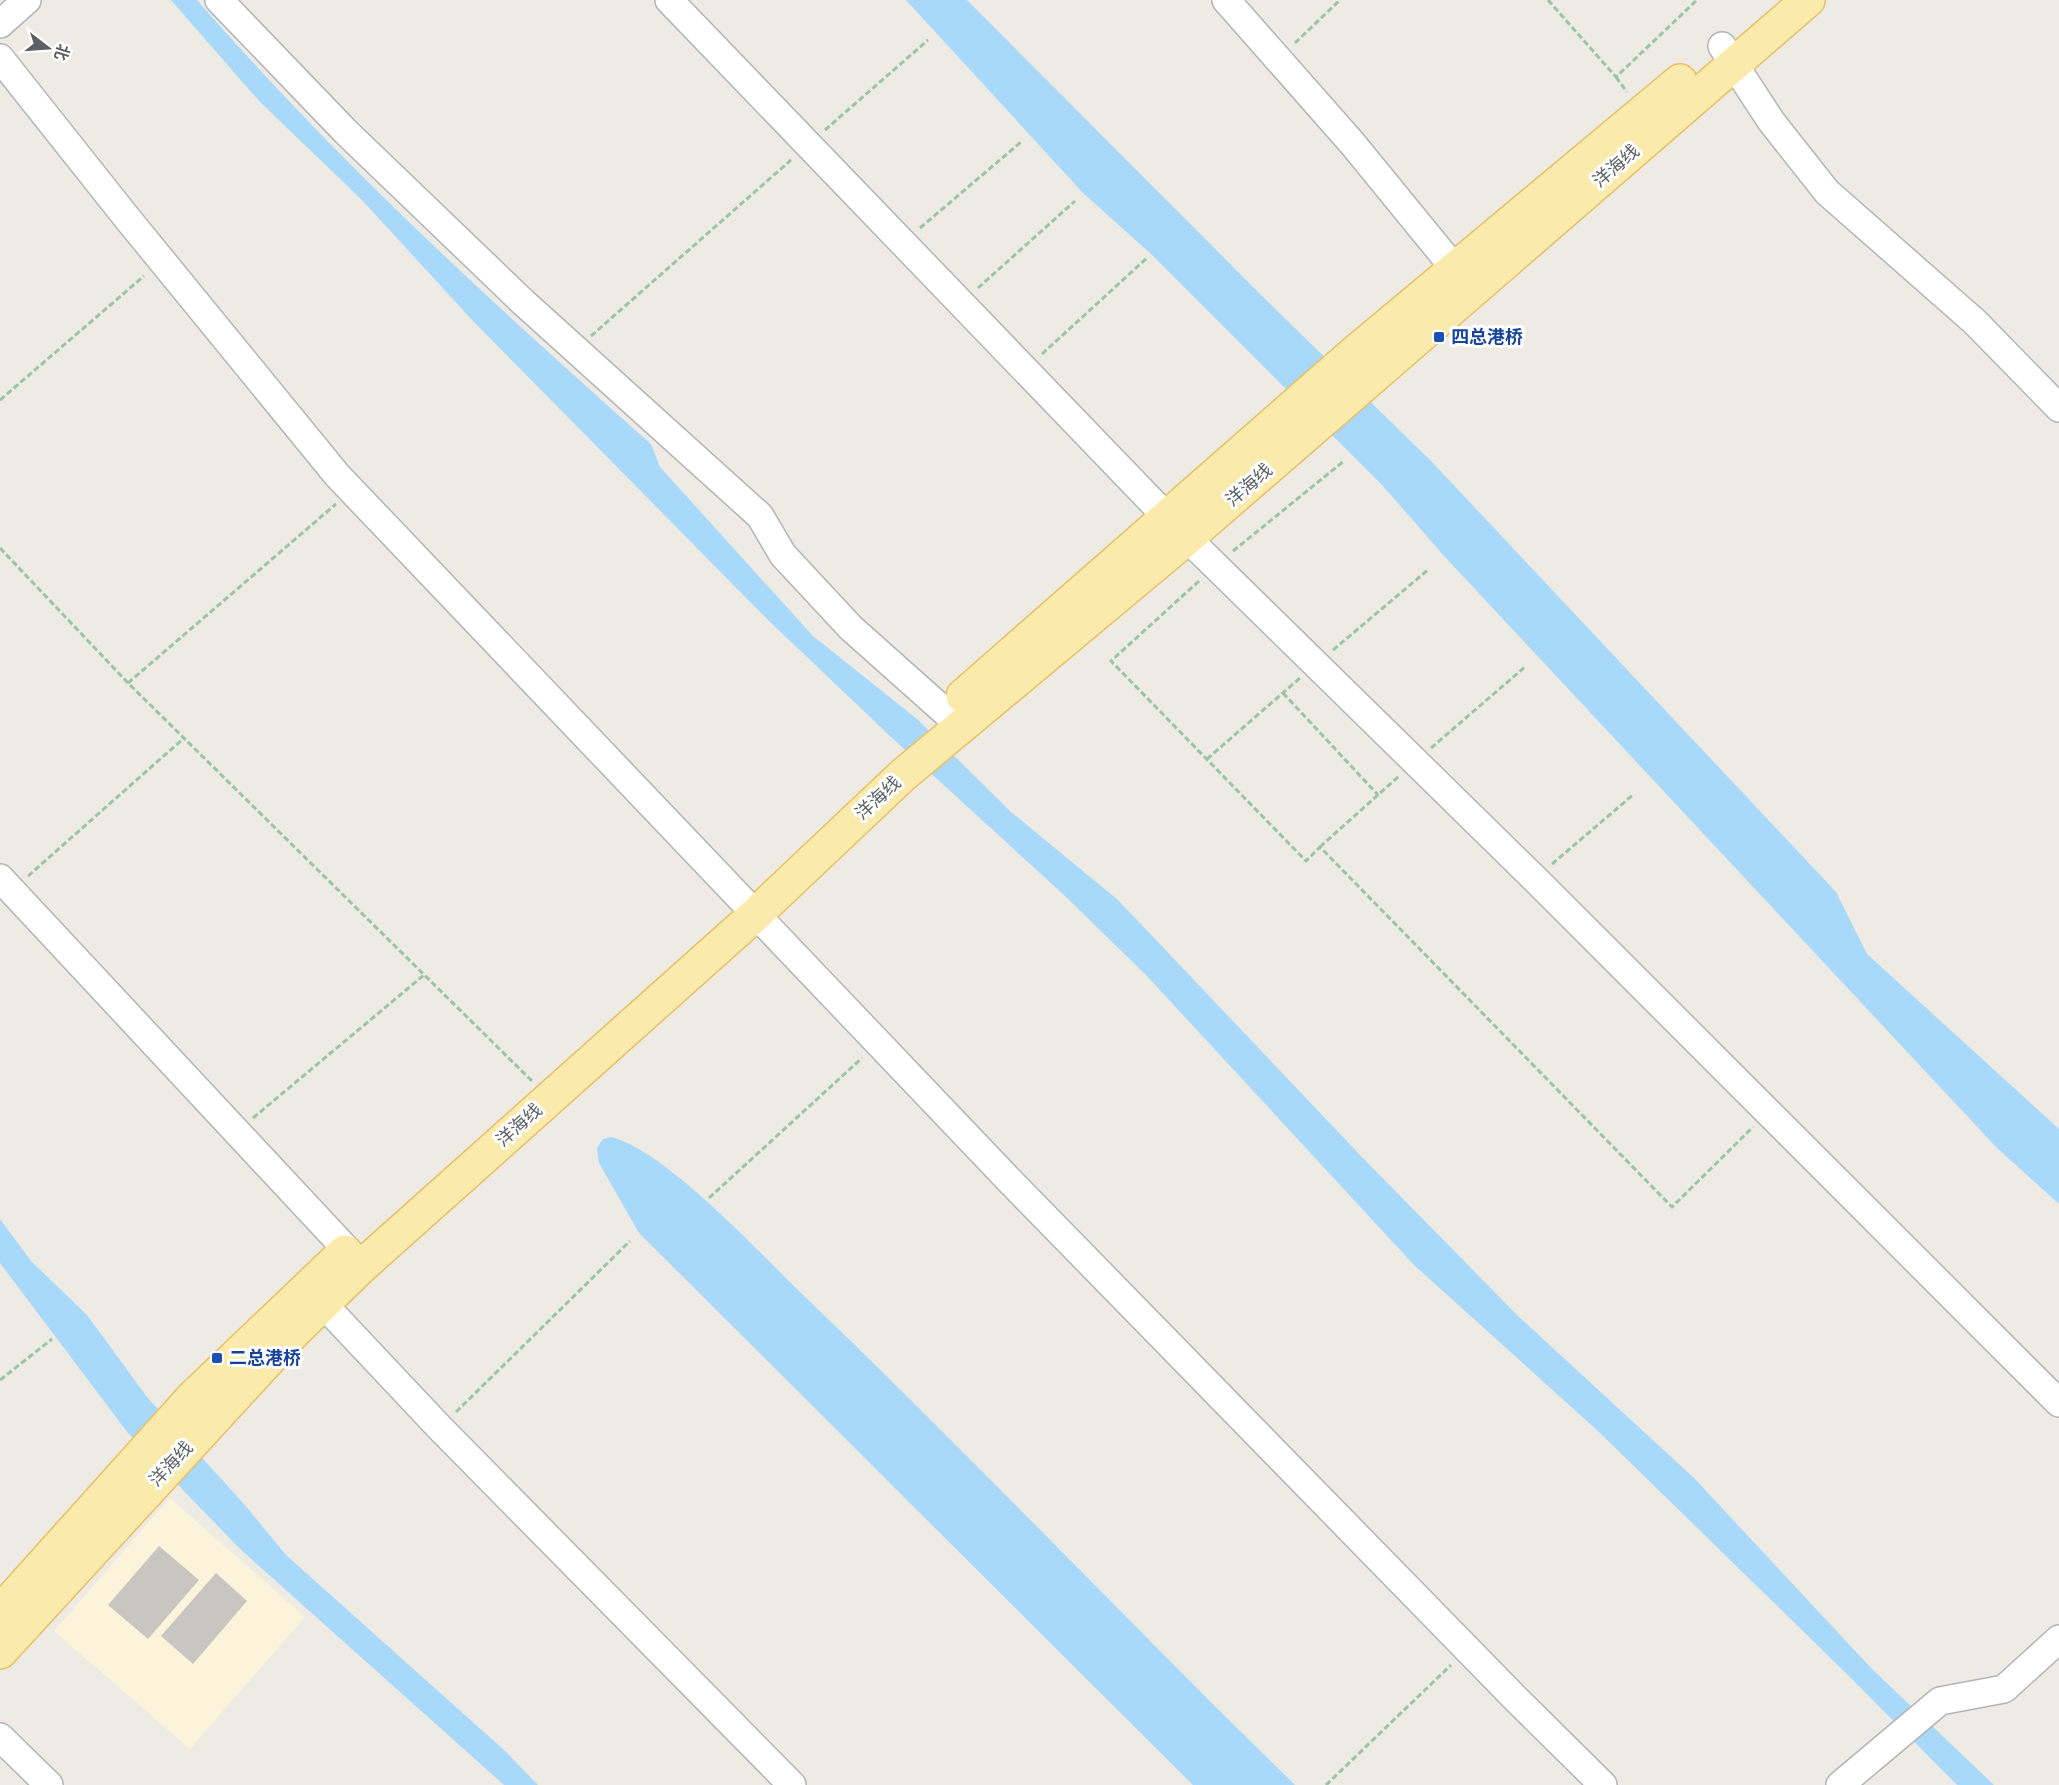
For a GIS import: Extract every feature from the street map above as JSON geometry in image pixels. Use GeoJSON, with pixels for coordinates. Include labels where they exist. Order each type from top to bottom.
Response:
{"type":"FeatureCollection","features":[{"type":"Feature","properties":{"kind":"main road","name":"洋海线"},"geometry":{"type":"LineString","coordinates":[[1728,55],[1775,0]]}},
{"type":"Feature","properties":{"kind":"main road","name":"洋海线"},"geometry":{"type":"LineString","coordinates":[[1279,439],[1353,354],[1464,280],[1728,55],[1808,0]]}},
{"type":"Feature","properties":{"kind":"main road","name":"洋海线"},"geometry":{"type":"LineString","coordinates":[[0,1612],[138,1478],[203,1408],[355,1258],[748,906],[948,723],[1279,439],[1386,367],[1464,280]]}},
{"type":"Feature","properties":{"kind":"main road","name":"洋海线"},"geometry":{"type":"LineString","coordinates":[[355,1258],[534,1083],[748,906]]}},
{"type":"Feature","properties":{"kind":"main road","name":"洋海线"},"geometry":{"type":"LineString","coordinates":[[0,1652],[138,1478]]}},
{"type":"Feature","properties":{"kind":"street"},"geometry":{"type":"LineString","coordinates":[[0,24],[27,0]]}},
{"type":"Feature","properties":{"kind":"street"},"geometry":{"type":"LineString","coordinates":[[219,0],[345,132],[576,350],[760,516],[783,555],[851,628],[948,723]]}},
{"type":"Feature","properties":{"kind":"street"},"geometry":{"type":"LineString","coordinates":[[669,0],[1177,527],[1535,879],[2059,1402]]}},
{"type":"Feature","properties":{"kind":"street"},"geometry":{"type":"LineString","coordinates":[[1226,0],[1352,143],[1464,280]]}},
{"type":"Feature","properties":{"kind":"street"},"geometry":{"type":"LineString","coordinates":[[1728,55],[1771,121],[1827,192],[1975,322],[2059,408]]}},
{"type":"Feature","properties":{"kind":"street"},"geometry":{"type":"LineString","coordinates":[[0,58],[161,261],[352,490],[1008,1179],[1603,1785]]}},
{"type":"Feature","properties":{"kind":"street"},"geometry":{"type":"LineString","coordinates":[[6,884],[355,1258]]}},
{"type":"Feature","properties":{"kind":"street"},"geometry":{"type":"LineString","coordinates":[[315,1295],[440,1428],[792,1785]]}},
{"type":"Feature","properties":{"kind":"street"},"geometry":{"type":"LineString","coordinates":[[1840,1785],[1940,1701],[2004,1689],[2059,1639]]}},
{"type":"Feature","properties":{"kind":"street"},"geometry":{"type":"LineString","coordinates":[[0,1737],[49,1785]]}},
{"type":"Feature","properties":{"kind":"path"},"geometry":{"type":"LineString","coordinates":[[1278,59],[1340,0]]}},
{"type":"Feature","properties":{"kind":"path"},"geometry":{"type":"LineString","coordinates":[[1548,0],[1616,77],[1697,0]]}},
{"type":"Feature","properties":{"kind":"path"},"geometry":{"type":"LineString","coordinates":[[576,350],[928,40]]}},
{"type":"Feature","properties":{"kind":"path"},"geometry":{"type":"LineString","coordinates":[[903,243],[1021,142]]}},
{"type":"Feature","properties":{"kind":"path"},"geometry":{"type":"LineString","coordinates":[[961,303],[1075,201]]}},
{"type":"Feature","properties":{"kind":"path"},"geometry":{"type":"LineString","coordinates":[[1025,369],[1148,257]]}},
{"type":"Feature","properties":{"kind":"path"},"geometry":{"type":"LineString","coordinates":[[0,400],[161,261]]}},
{"type":"Feature","properties":{"kind":"path"},"geometry":{"type":"LineString","coordinates":[[1344,461],[1216,565],[1111,662],[1306,861],[1320,847],[1672,1207],[1768,1113]]}},
{"type":"Feature","properties":{"kind":"path"},"geometry":{"type":"LineString","coordinates":[[128,683],[352,490]]}},
{"type":"Feature","properties":{"kind":"path"},"geometry":{"type":"LineString","coordinates":[[0,548],[128,683],[534,1083]]}},
{"type":"Feature","properties":{"kind":"path"},"geometry":{"type":"LineString","coordinates":[[1283,693],[1378,795]]}},
{"type":"Feature","properties":{"kind":"path"},"geometry":{"type":"LineString","coordinates":[[6,884],[184,738]]}},
{"type":"Feature","properties":{"kind":"path"},"geometry":{"type":"LineString","coordinates":[[1535,879],[1634,794]]}},
{"type":"Feature","properties":{"kind":"path"},"geometry":{"type":"LineString","coordinates":[[237,1131],[424,975]]}},
{"type":"Feature","properties":{"kind":"path"},"geometry":{"type":"LineString","coordinates":[[709,1198],[879,1042]]}},
{"type":"Feature","properties":{"kind":"path"},"geometry":{"type":"LineString","coordinates":[[440,1428],[630,1242]]}},
{"type":"Feature","properties":{"kind":"path"},"geometry":{"type":"LineString","coordinates":[[0,1380],[52,1339]]}},
{"type":"Feature","properties":{"kind":"path"},"geometry":{"type":"LineString","coordinates":[[1326,1785],[1467,1649]]}},
{"type":"Feature","properties":{"kind":"shaded area"},"geometry":{"type":"Polygon","coordinates":[[[170,1498],[305,1617],[190,1749],[54,1631],[170,1498]]]}},
{"type":"Feature","properties":{"kind":"water"},"geometry":{"type":"Polygon","coordinates":[[[171,0],[197,0],[304,117],[417,230],[651,444],[660,467],[813,636],[917,719],[1011,812],[1118,900],[1361,1156],[1518,1316],[1694,1478],[1872,1669],[1994,1785],[1957,1785],[1599,1432],[1414,1265],[1146,975],[1065,896],[890,736],[766,618],[473,321],[362,200],[260,102],[171,0]]]}},
{"type":"Feature","properties":{"kind":"water"},"geometry":{"type":"Polygon","coordinates":[[[906,0],[967,0],[1259,293],[1432,462],[1836,892],[1867,954],[2059,1129],[2059,1204],[1996,1147],[1445,557],[1383,486],[1151,254],[1083,193],[906,0]]]}},
{"type":"Feature","properties":{"kind":"water"},"geometry":{"type":"Polygon","coordinates":[[[611,1137],[657,1160],[734,1226],[1295,1785],[1193,1785],[639,1233],[599,1163],[597,1148],[603,1139],[611,1137]]]}},
{"type":"Feature","properties":{"kind":"water"},"geometry":{"type":"Polygon","coordinates":[[[0,1219],[31,1261],[87,1315],[147,1397],[244,1504],[286,1555],[504,1750],[538,1785],[504,1785],[239,1548],[128,1433],[0,1263],[0,1219]]]}},
{"type":"Feature","properties":{"kind":"building"},"geometry":{"type":"Polygon","coordinates":[[[159,1546],[199,1580],[148,1639],[108,1605],[159,1546]]]}},
{"type":"Feature","properties":{"kind":"building"},"geometry":{"type":"Polygon","coordinates":[[[216,1573],[247,1601],[193,1664],[161,1636],[216,1573]]]}},
{"type":"Feature","properties":{"kind":"place","name":"四总港桥"},"geometry":{"type":"Point","coordinates":[1439,337]}},
{"type":"Feature","properties":{"kind":"place","name":"二总港桥"},"geometry":{"type":"Point","coordinates":[217,1358]}}]}
